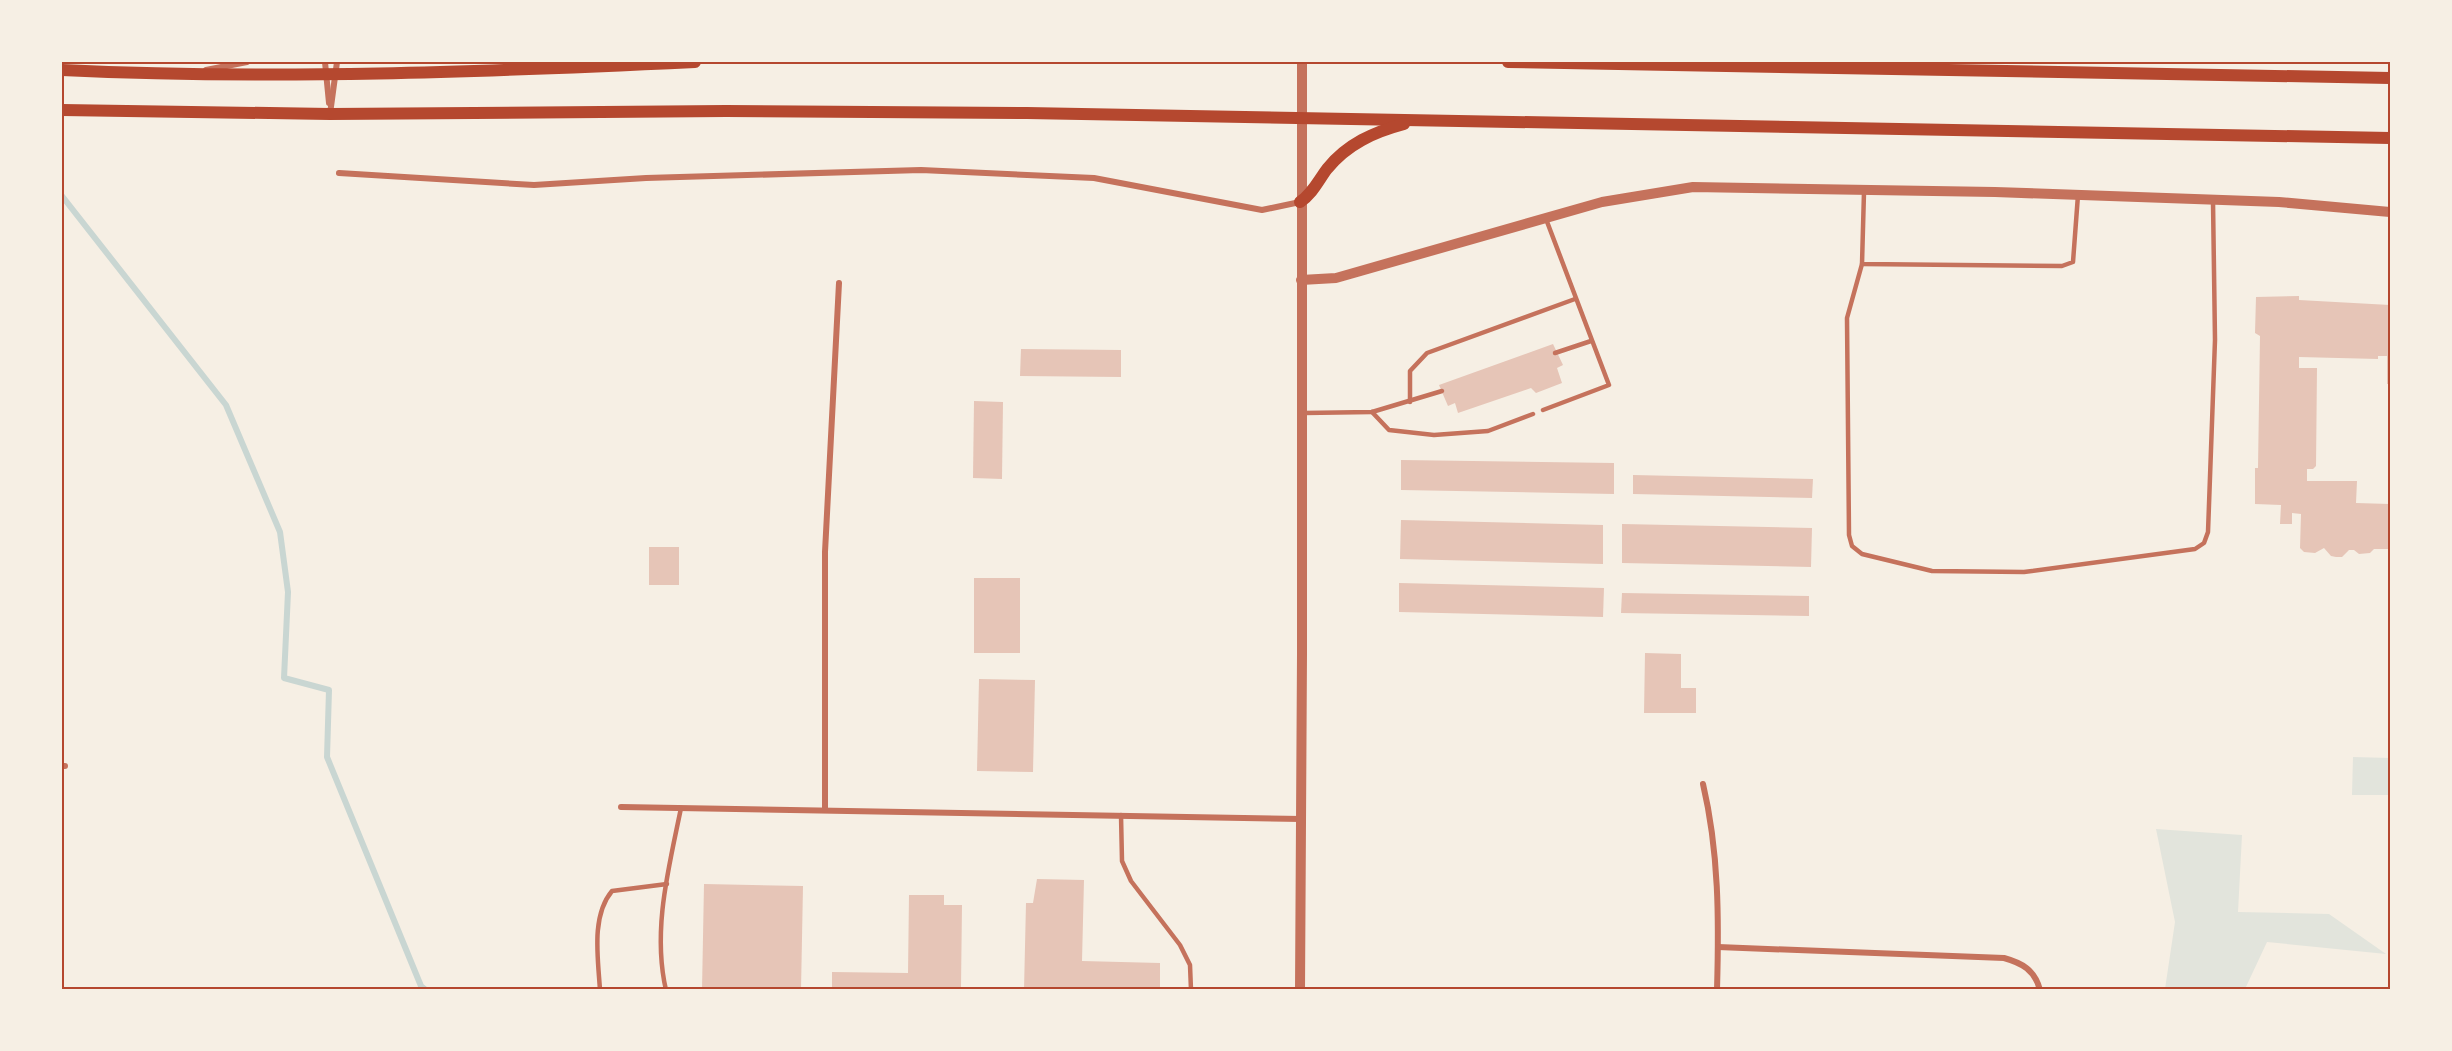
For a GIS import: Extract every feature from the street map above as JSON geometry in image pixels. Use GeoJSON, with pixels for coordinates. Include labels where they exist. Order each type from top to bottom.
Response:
{"type":"FeatureCollection","features":[{"type":"Feature","properties":{"kind":"main road"},"geometry":{"type":"LineString","coordinates":[[62,70],[185,73],[329,70],[485,72],[695,62]]}},
{"type":"Feature","properties":{"kind":"main road"},"geometry":{"type":"LineString","coordinates":[[1508,62],[2391,78]]}},
{"type":"Feature","properties":{"kind":"main road"},"geometry":{"type":"LineString","coordinates":[[1762,62],[1821,68]]}},
{"type":"Feature","properties":{"kind":"main road"},"geometry":{"type":"LineString","coordinates":[[62,110],[330,114],[874,111],[2391,138]]}},
{"type":"Feature","properties":{"kind":"main road"},"geometry":{"type":"LineString","coordinates":[[1300,202],[1308,197],[1329,167],[1355,142],[1383,130],[1418,121]]}},
{"type":"Feature","properties":{"kind":"street"},"geometry":{"type":"LineString","coordinates":[[185,73],[247,62]]}},
{"type":"Feature","properties":{"kind":"street"},"geometry":{"type":"LineString","coordinates":[[330,114],[329,70],[337,62]]}},
{"type":"Feature","properties":{"kind":"street"},"geometry":{"type":"LineString","coordinates":[[1300,990],[1302,62]]}},
{"type":"Feature","properties":{"kind":"street"},"geometry":{"type":"LineString","coordinates":[[339,172],[534,185],[669,177],[932,170],[1094,178],[1262,210],[1300,202]]}},
{"type":"Feature","properties":{"kind":"street"},"geometry":{"type":"LineString","coordinates":[[1301,280],[1336,278],[1602,202],[1693,187],[1864,189],[2279,202],[2391,212]]}},
{"type":"Feature","properties":{"kind":"street"},"geometry":{"type":"LineString","coordinates":[[825,810],[825,552],[839,283]]}},
{"type":"Feature","properties":{"kind":"street"},"geometry":{"type":"LineString","coordinates":[[1703,784],[1712,819],[1717,867],[1718,990]]}},
{"type":"Feature","properties":{"kind":"street"},"geometry":{"type":"LineString","coordinates":[[621,807],[1301,819]]}},
{"type":"Feature","properties":{"kind":"street"},"geometry":{"type":"LineString","coordinates":[[1718,947],[1993,956],[2017,962],[2029,968],[2038,980],[2040,990]]}},
{"type":"Feature","properties":{"kind":"lane"},"geometry":{"type":"LineString","coordinates":[[1864,189],[1862,264],[1847,318],[1849,535],[1852,546],[1862,554],[1932,571],[2024,572],[2195,549],[2204,543],[2208,532],[2215,340],[2213,200]]}},
{"type":"Feature","properties":{"kind":"lane"},"geometry":{"type":"LineString","coordinates":[[1862,264],[2062,266],[2073,262],[2078,195]]}},
{"type":"Feature","properties":{"kind":"lane"},"geometry":{"type":"LineString","coordinates":[[1543,410],[1609,385],[1546,219]]}},
{"type":"Feature","properties":{"kind":"lane"},"geometry":{"type":"LineString","coordinates":[[1410,402],[1410,371],[1427,353],[1575,299]]}},
{"type":"Feature","properties":{"kind":"lane"},"geometry":{"type":"LineString","coordinates":[[1556,353],[1591,341]]}},
{"type":"Feature","properties":{"kind":"lane"},"geometry":{"type":"LineString","coordinates":[[1301,413],[1372,412],[1442,391]]}},
{"type":"Feature","properties":{"kind":"lane"},"geometry":{"type":"LineString","coordinates":[[1372,412],[1389,430],[1434,435],[1488,430],[1533,414]]}},
{"type":"Feature","properties":{"kind":"lane"},"geometry":{"type":"LineString","coordinates":[[666,990],[662,971],[661,926],[681,808]]}},
{"type":"Feature","properties":{"kind":"lane"},"geometry":{"type":"LineString","coordinates":[[1121,815],[1122,861],[1131,881],[1180,945],[1190,964],[1191,990]]}},
{"type":"Feature","properties":{"kind":"lane"},"geometry":{"type":"LineString","coordinates":[[600,990],[598,940],[602,904],[612,891],[667,884]]}},
{"type":"Feature","properties":{"kind":"shaded area"},"geometry":{"type":"Polygon","coordinates":[[[2353,757],[2390,758],[2390,795],[2352,795],[2353,757]]]}},
{"type":"Feature","properties":{"kind":"shaded area"},"geometry":{"type":"Polygon","coordinates":[[[2156,829],[2242,835],[2238,912],[2329,914],[2386,954],[2267,942],[2245,989],[2165,989],[2175,922],[2156,829]]]}},
{"type":"Feature","properties":{"kind":"building"},"geometry":{"type":"Polygon","coordinates":[[[2299,296],[2299,300],[2390,305],[2390,384],[2387,384],[2387,356],[2378,356],[2378,359],[2299,357],[2299,368],[2317,368],[2316,466],[2313,469],[2307,469],[2307,481],[2357,481],[2356,503],[2390,504],[2390,549],[2374,549],[2370,553],[2359,554],[2354,550],[2349,550],[2342,557],[2331,556],[2324,548],[2315,553],[2304,552],[2300,548],[2301,514],[2292,513],[2292,524],[2280,524],[2281,505],[2255,504],[2255,468],[2258,468],[2260,336],[2255,333],[2256,297],[2299,296]]]}},
{"type":"Feature","properties":{"kind":"building"},"geometry":{"type":"Polygon","coordinates":[[[1553,344],[1563,365],[1557,368],[1562,383],[1536,393],[1531,388],[1458,413],[1455,403],[1448,406],[1439,385],[1553,344]]]}},
{"type":"Feature","properties":{"kind":"building"},"geometry":{"type":"Polygon","coordinates":[[[1021,349],[1121,350],[1121,377],[1020,376],[1021,349]]]}},
{"type":"Feature","properties":{"kind":"building"},"geometry":{"type":"Polygon","coordinates":[[[974,401],[1003,402],[1002,479],[973,478],[974,401]]]}},
{"type":"Feature","properties":{"kind":"building"},"geometry":{"type":"Polygon","coordinates":[[[1401,460],[1614,463],[1614,494],[1401,490],[1401,460]]]}},
{"type":"Feature","properties":{"kind":"building"},"geometry":{"type":"Polygon","coordinates":[[[1633,475],[1813,479],[1812,498],[1633,494],[1633,475]]]}},
{"type":"Feature","properties":{"kind":"building"},"geometry":{"type":"Polygon","coordinates":[[[1401,520],[1603,525],[1603,564],[1400,559],[1401,520]]]}},
{"type":"Feature","properties":{"kind":"building"},"geometry":{"type":"Polygon","coordinates":[[[1622,524],[1812,528],[1811,567],[1622,563],[1622,524]]]}},
{"type":"Feature","properties":{"kind":"building"},"geometry":{"type":"Polygon","coordinates":[[[649,547],[679,547],[679,585],[649,585],[649,547]]]}},
{"type":"Feature","properties":{"kind":"building"},"geometry":{"type":"Polygon","coordinates":[[[974,578],[1020,578],[1020,653],[974,653],[974,578]]]}},
{"type":"Feature","properties":{"kind":"building"},"geometry":{"type":"Polygon","coordinates":[[[1399,583],[1604,588],[1603,617],[1399,612],[1399,583]]]}},
{"type":"Feature","properties":{"kind":"building"},"geometry":{"type":"Polygon","coordinates":[[[1622,593],[1809,596],[1809,616],[1621,613],[1622,593]]]}},
{"type":"Feature","properties":{"kind":"building"},"geometry":{"type":"Polygon","coordinates":[[[1645,653],[1681,654],[1681,688],[1696,688],[1696,713],[1644,713],[1645,653]]]}},
{"type":"Feature","properties":{"kind":"building"},"geometry":{"type":"Polygon","coordinates":[[[979,679],[1035,680],[1033,772],[977,771],[979,679]]]}},
{"type":"Feature","properties":{"kind":"building"},"geometry":{"type":"Polygon","coordinates":[[[1037,879],[1084,880],[1082,961],[1160,963],[1160,990],[1024,990],[1026,903],[1033,903],[1037,879]]]}},
{"type":"Feature","properties":{"kind":"building"},"geometry":{"type":"Polygon","coordinates":[[[704,884],[803,886],[801,990],[702,990],[704,884]]]}},
{"type":"Feature","properties":{"kind":"building"},"geometry":{"type":"Polygon","coordinates":[[[909,895],[944,895],[944,905],[962,905],[961,987],[969,990],[832,990],[832,972],[908,973],[909,895]]]}},
{"type":"Feature","properties":{"kind":"waterway"},"geometry":{"type":"LineString","coordinates":[[62,196],[226,405],[280,532],[288,592],[284,678],[329,690],[327,757],[421,986],[426,990]]}}]}
